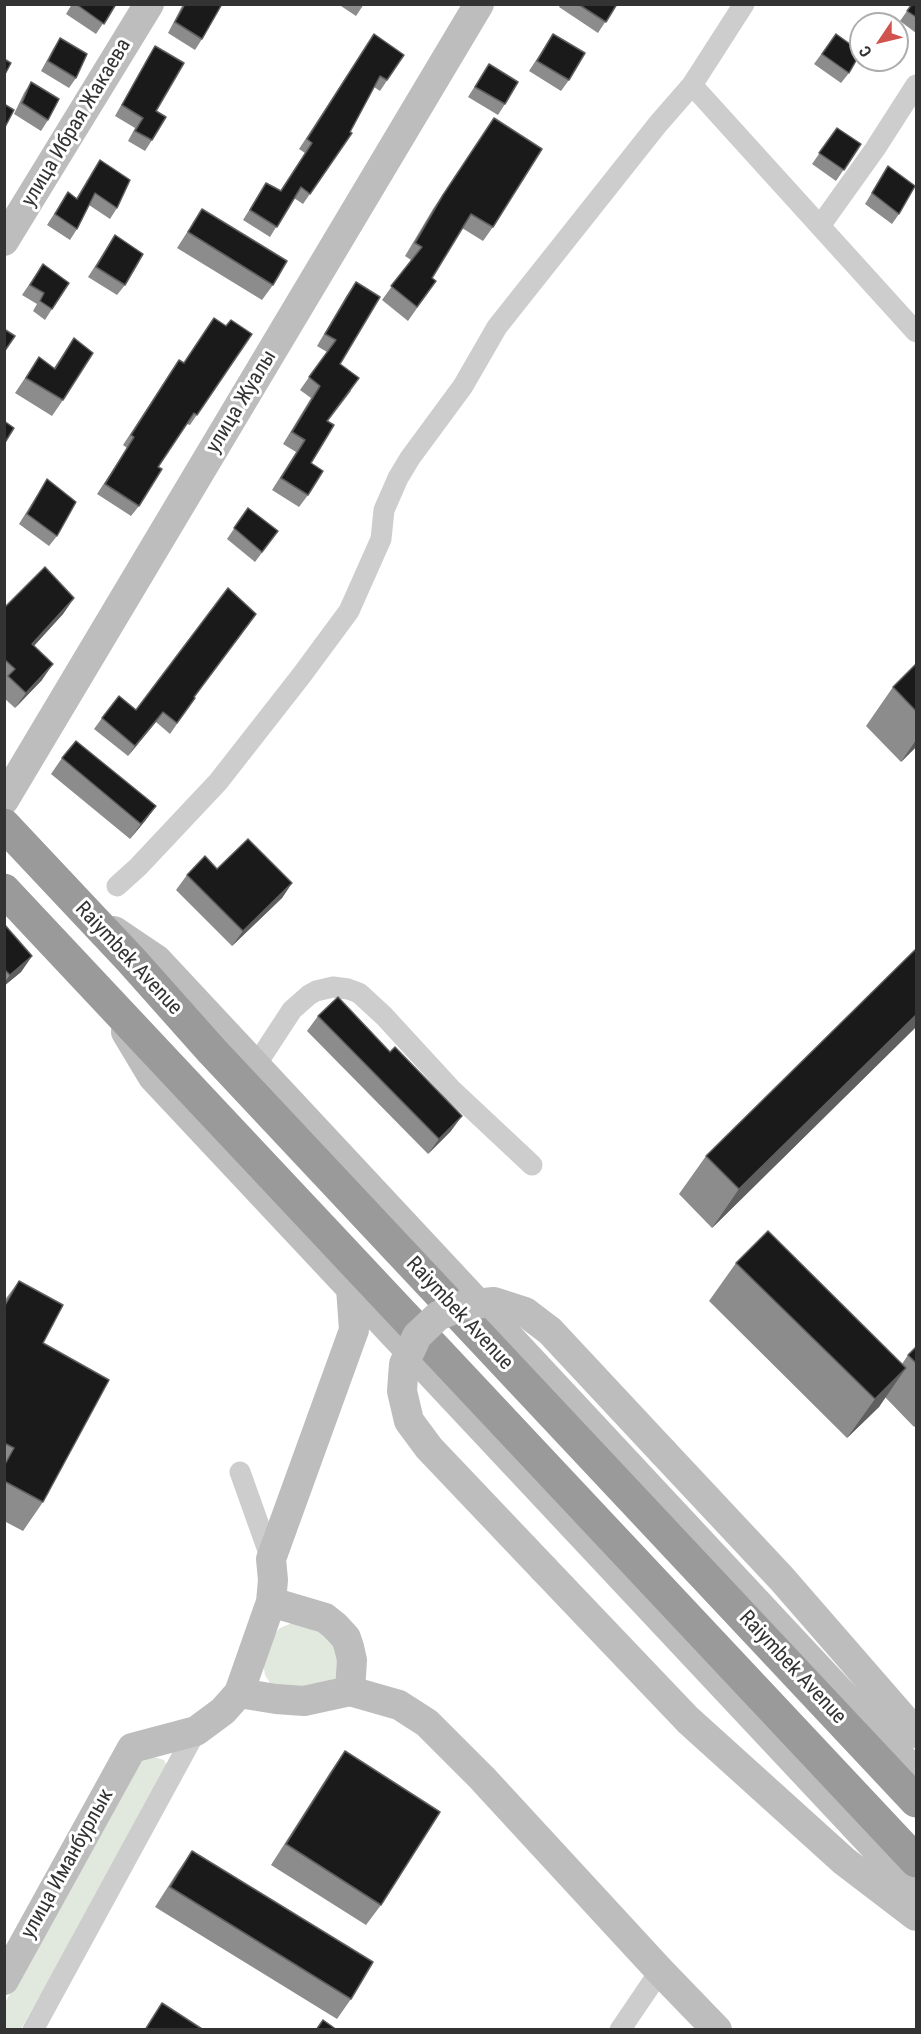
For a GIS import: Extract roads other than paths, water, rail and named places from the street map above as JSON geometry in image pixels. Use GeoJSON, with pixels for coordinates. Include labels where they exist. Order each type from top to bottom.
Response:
{"type":"FeatureCollection","features":[{"type":"Feature","properties":{"kind":"highway","name":"Raiymbek Avenue"},"geometry":{"type":"LineString","coordinates":[[4,825],[220,1060],[916,1801]]}},
{"type":"Feature","properties":{"kind":"highway","name":"Raiymbek Avenue"},"geometry":{"type":"LineString","coordinates":[[4,890],[916,1861]]}},
{"type":"Feature","properties":{"kind":"main road","name":"улица Ибрая Жакаева"},"geometry":{"type":"LineString","coordinates":[[4,241],[149,4]]}},
{"type":"Feature","properties":{"kind":"main road","name":"улица Жуалы"},"geometry":{"type":"LineString","coordinates":[[4,800],[479,4]]}},
{"type":"Feature","properties":{"kind":"main road"},"geometry":{"type":"LineString","coordinates":[[86,912],[157,960],[916,1773]]}},
{"type":"Feature","properties":{"kind":"main road"},"geometry":{"type":"LineString","coordinates":[[102,994],[153,1077],[916,1891]]}},
{"type":"Feature","properties":{"kind":"main road"},"geometry":{"type":"LineString","coordinates":[[196,1731],[223,1711],[239,1693],[271,1602],[273,1580],[271,1559],[354,1330],[351,1288]]}},
{"type":"Feature","properties":{"kind":"main road"},"geometry":{"type":"LineString","coordinates":[[916,1733],[782,1579],[550,1331],[525,1312],[494,1302],[463,1305],[438,1316],[417,1336],[404,1364],[402,1391],[409,1421],[429,1448],[688,1720],[844,1861],[916,1916]]}},
{"type":"Feature","properties":{"kind":"main road"},"geometry":{"type":"LineString","coordinates":[[346,1352],[363,1340],[391,1331]]}},
{"type":"Feature","properties":{"kind":"main road"},"geometry":{"type":"LineString","coordinates":[[271,1602],[319,1616],[335,1626],[346,1638],[351,1660],[350,1691]]}},
{"type":"Feature","properties":{"kind":"main road"},"geometry":{"type":"LineString","coordinates":[[239,1693],[304,1701],[350,1691],[399,1705],[428,1723],[717,2030]]}},
{"type":"Feature","properties":{"kind":"main road","name":"улица Иманбурлык"},"geometry":{"type":"LineString","coordinates":[[4,1980],[132,1748],[196,1731]]}},
{"type":"Feature","properties":{"kind":"street"},"geometry":{"type":"LineString","coordinates":[[117,886],[138,867],[218,782],[301,676],[349,610],[381,539],[384,510],[410,458],[464,386],[497,327],[692,85],[744,4]]}},
{"type":"Feature","properties":{"kind":"street"},"geometry":{"type":"LineString","coordinates":[[692,85],[916,332]]}},
{"type":"Feature","properties":{"kind":"street"},"geometry":{"type":"LineString","coordinates":[[820,226],[875,150],[916,85]]}},
{"type":"Feature","properties":{"kind":"street"},"geometry":{"type":"LineString","coordinates":[[256,1065],[292,1010],[309,995],[333,987],[348,989],[359,993],[384,1016],[453,1090],[532,1165]]}},
{"type":"Feature","properties":{"kind":"street"},"geometry":{"type":"LineString","coordinates":[[240,1472],[271,1559]]}},
{"type":"Feature","properties":{"kind":"street"},"geometry":{"type":"LineString","coordinates":[[33,2030],[196,1731]]}},
{"type":"Feature","properties":{"kind":"street"},"geometry":{"type":"LineString","coordinates":[[620,2030],[660,1971]]}}]}
